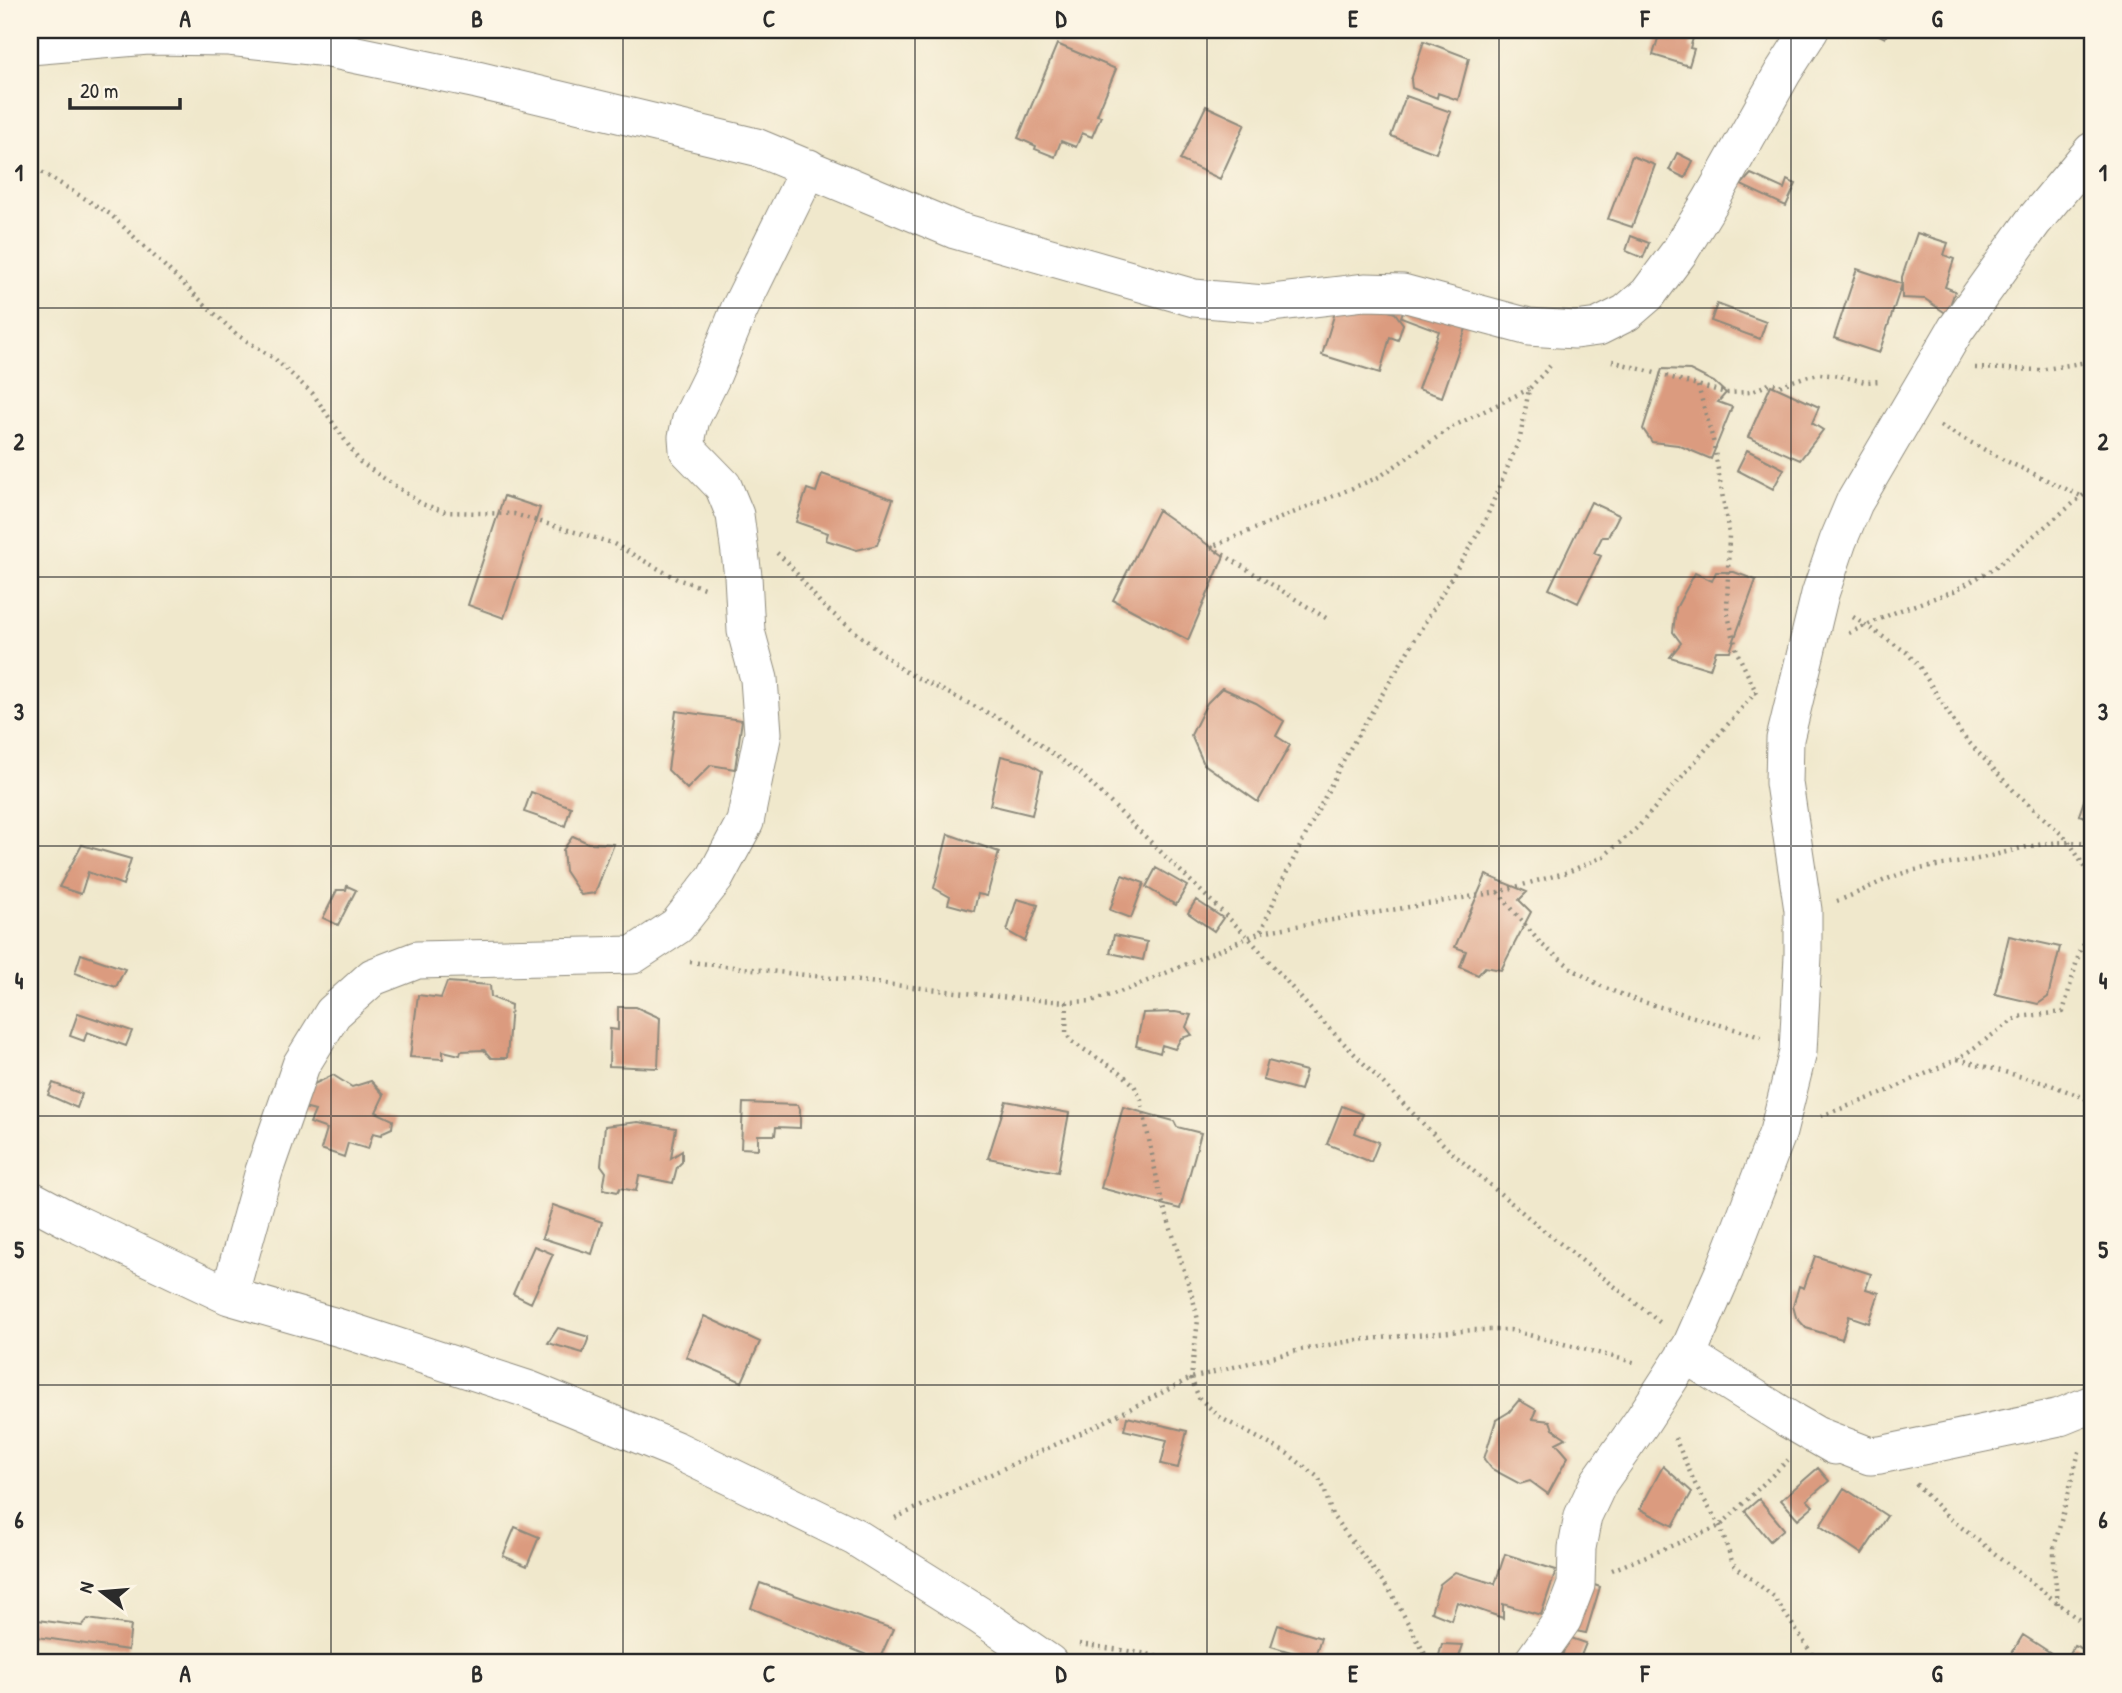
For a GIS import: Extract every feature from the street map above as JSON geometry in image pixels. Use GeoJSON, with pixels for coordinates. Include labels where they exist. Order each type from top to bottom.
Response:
{"type":"FeatureCollection","features":[{"type":"Feature","properties":{"kind":"street"},"geometry":{"type":"LineString","coordinates":[[30,46],[148,36],[229,37],[319,47],[477,80],[756,146],[956,230],[1194,298],[1264,304],[1365,292],[1403,293],[1572,337],[1626,313],[1648,294],[1680,251],[1810,30]]}},
{"type":"Feature","properties":{"kind":"street"},"geometry":{"type":"LineString","coordinates":[[1532,1663],[1563,1619],[1576,1585],[1577,1548],[1583,1516],[1599,1482],[1678,1366],[1725,1269],[1778,1132],[1797,1052],[1803,910],[1784,783],[1785,739],[1820,594],[1843,528],[1854,503],[1956,329],[2033,222],[2092,151]]}},
{"type":"Feature","properties":{"kind":"street"},"geometry":{"type":"LineString","coordinates":[[229,1296],[264,1171],[301,1065],[333,1013],[373,977],[417,960],[633,955],[677,926],[715,878],[745,822],[763,733],[759,679],[746,632],[735,515],[723,486],[688,450],[687,437],[738,310],[810,167]]}},
{"type":"Feature","properties":{"kind":"street"},"geometry":{"type":"LineString","coordinates":[[30,1199],[229,1296],[340,1328],[530,1390],[676,1450],[855,1536],[1049,1663]]}},
{"type":"Feature","properties":{"kind":"street"},"geometry":{"type":"LineString","coordinates":[[1678,1366],[1813,1434],[1870,1456],[2060,1417],[2088,1420]]}},
{"type":"Feature","properties":{"kind":"path"},"geometry":{"type":"LineString","coordinates":[[30,165],[110,214],[236,334],[275,359],[313,394],[360,462],[422,503],[446,512],[514,514],[600,539],[677,579],[744,601]]}},
{"type":"Feature","properties":{"kind":"path"},"geometry":{"type":"LineString","coordinates":[[1326,618],[1211,547],[1378,477],[1452,427],[1529,389],[1572,337],[1633,369],[1726,393],[1751,392],[1771,383],[1779,386],[1820,374],[1865,382],[1889,381],[1935,367],[2040,370],[2092,361]]}},
{"type":"Feature","properties":{"kind":"path"},"geometry":{"type":"LineString","coordinates":[[1698,386],[1713,440],[1729,534],[1727,611],[1737,652],[1756,692],[1785,739]]}},
{"type":"Feature","properties":{"kind":"path"},"geometry":{"type":"LineString","coordinates":[[1261,932],[1283,880],[1345,757],[1485,523],[1520,438],[1529,389]]}},
{"type":"Feature","properties":{"kind":"path"},"geometry":{"type":"LineString","coordinates":[[1908,411],[2083,497]]}},
{"type":"Feature","properties":{"kind":"path"},"geometry":{"type":"LineString","coordinates":[[1804,659],[1864,625],[1954,591],[1993,569],[2092,488]]}},
{"type":"Feature","properties":{"kind":"path"},"geometry":{"type":"LineString","coordinates":[[735,515],[788,563],[822,605],[904,671],[1012,725],[1080,773],[1247,936],[1314,1013],[1451,1152],[1542,1229],[1678,1366],[1678,1447],[1696,1486],[1720,1526],[1734,1564],[1774,1597],[1818,1663]]}},
{"type":"Feature","properties":{"kind":"path"},"geometry":{"type":"LineString","coordinates":[[1864,625],[1906,652],[1919,666],[1962,735],[2014,791],[2068,840],[2092,880]]}},
{"type":"Feature","properties":{"kind":"path"},"geometry":{"type":"LineString","coordinates":[[633,955],[919,989],[1067,1002],[1092,1000],[1131,988],[1261,932],[1498,892],[1568,872],[1604,856],[1638,827],[1756,692]]}},
{"type":"Feature","properties":{"kind":"path"},"geometry":{"type":"LineString","coordinates":[[1803,910],[1862,892],[1903,873],[1986,858],[2033,845],[2068,840],[2092,844]]}},
{"type":"Feature","properties":{"kind":"path"},"geometry":{"type":"LineString","coordinates":[[1498,892],[1541,944],[1574,970],[1601,986],[1630,998],[1749,1033],[1797,1052]]}},
{"type":"Feature","properties":{"kind":"path"},"geometry":{"type":"LineString","coordinates":[[1778,1132],[1881,1094],[1958,1059],[2018,1017],[2063,1012],[2080,950],[2092,933]]}},
{"type":"Feature","properties":{"kind":"path"},"geometry":{"type":"LineString","coordinates":[[1067,1002],[1066,1033],[1072,1042],[1120,1072],[1133,1084],[1141,1100],[1160,1194],[1198,1320],[1191,1378],[1199,1398],[1221,1418],[1288,1454],[1318,1477],[1332,1515],[1392,1594],[1427,1663]]}},
{"type":"Feature","properties":{"kind":"path"},"geometry":{"type":"LineString","coordinates":[[1958,1059],[2051,1085],[2085,1098],[2092,1106]]}},
{"type":"Feature","properties":{"kind":"path"},"geometry":{"type":"LineString","coordinates":[[855,1536],[1094,1427],[1191,1378],[1300,1350],[1345,1342],[1474,1330],[1510,1330],[1646,1365],[1678,1366]]}},
{"type":"Feature","properties":{"kind":"path"},"geometry":{"type":"LineString","coordinates":[[2058,1605],[2054,1548],[2088,1420]]}},
{"type":"Feature","properties":{"kind":"path"},"geometry":{"type":"LineString","coordinates":[[1576,1585],[1720,1526],[1813,1434]]}},
{"type":"Feature","properties":{"kind":"path"},"geometry":{"type":"LineString","coordinates":[[1880,1455],[1921,1488],[1947,1516],[2092,1630]]}},
{"type":"Feature","properties":{"kind":"building"},"geometry":{"type":"Polygon","coordinates":[[[1665,30],[1695,32],[1690,48],[1694,49],[1689,66],[1653,55],[1660,32],[1664,33],[1665,30]]]}},
{"type":"Feature","properties":{"kind":"building"},"geometry":{"type":"Polygon","coordinates":[[[1869,30],[1889,30],[1885,38],[1869,30]]]}},
{"type":"Feature","properties":{"kind":"building"},"geometry":{"type":"Polygon","coordinates":[[[1424,41],[1469,58],[1458,100],[1438,93],[1437,98],[1412,88],[1411,80],[1424,41]]]}},
{"type":"Feature","properties":{"kind":"building"},"geometry":{"type":"Polygon","coordinates":[[[1057,44],[1116,69],[1097,115],[1101,116],[1092,137],[1082,133],[1076,147],[1061,141],[1055,157],[1018,138],[1057,44]]]}},
{"type":"Feature","properties":{"kind":"building"},"geometry":{"type":"Polygon","coordinates":[[[1406,96],[1451,112],[1436,153],[1391,136],[1406,96]]]}},
{"type":"Feature","properties":{"kind":"building"},"geometry":{"type":"Polygon","coordinates":[[[1206,106],[1245,124],[1220,179],[1180,160],[1206,106]]]}},
{"type":"Feature","properties":{"kind":"building"},"geometry":{"type":"Polygon","coordinates":[[[1677,153],[1693,161],[1685,178],[1669,170],[1677,153]]]}},
{"type":"Feature","properties":{"kind":"building"},"geometry":{"type":"Polygon","coordinates":[[[1632,156],[1655,165],[1632,227],[1608,219],[1632,156]]]}},
{"type":"Feature","properties":{"kind":"building"},"geometry":{"type":"Polygon","coordinates":[[[1751,174],[1784,189],[1787,180],[1796,184],[1786,206],[1741,185],[1751,174]]]}},
{"type":"Feature","properties":{"kind":"building"},"geometry":{"type":"Polygon","coordinates":[[[1917,233],[1948,243],[1944,255],[1954,259],[1945,287],[1955,291],[1947,314],[1925,299],[1902,298],[1902,277],[1917,233]]]}},
{"type":"Feature","properties":{"kind":"building"},"geometry":{"type":"Polygon","coordinates":[[[1631,236],[1649,243],[1643,258],[1626,251],[1631,236]]]}},
{"type":"Feature","properties":{"kind":"building"},"geometry":{"type":"Polygon","coordinates":[[[1857,269],[1902,284],[1879,353],[1834,338],[1857,269]]]}},
{"type":"Feature","properties":{"kind":"building"},"geometry":{"type":"Polygon","coordinates":[[[1409,295],[1470,317],[1442,397],[1418,389],[1439,331],[1401,317],[1409,295]]]}},
{"type":"Feature","properties":{"kind":"building"},"geometry":{"type":"Polygon","coordinates":[[[1340,296],[1395,313],[1403,324],[1398,340],[1390,337],[1380,373],[1322,355],[1340,296]]]}},
{"type":"Feature","properties":{"kind":"building"},"geometry":{"type":"Polygon","coordinates":[[[1717,304],[1766,322],[1760,339],[1711,321],[1717,304]]]}},
{"type":"Feature","properties":{"kind":"building"},"geometry":{"type":"Polygon","coordinates":[[[1662,369],[1690,370],[1714,382],[1726,393],[1718,402],[1732,407],[1711,459],[1678,445],[1652,442],[1643,429],[1662,369]]]}},
{"type":"Feature","properties":{"kind":"building"},"geometry":{"type":"Polygon","coordinates":[[[1771,385],[1819,407],[1812,423],[1823,430],[1800,460],[1748,437],[1771,385]]]}},
{"type":"Feature","properties":{"kind":"building"},"geometry":{"type":"Polygon","coordinates":[[[1747,450],[1784,469],[1773,489],[1737,470],[1747,450]]]}},
{"type":"Feature","properties":{"kind":"building"},"geometry":{"type":"Polygon","coordinates":[[[822,474],[893,499],[877,545],[857,550],[826,540],[828,533],[796,522],[807,489],[816,492],[822,474]]]}},
{"type":"Feature","properties":{"kind":"building"},"geometry":{"type":"Polygon","coordinates":[[[504,496],[540,508],[504,618],[468,605],[504,496]]]}},
{"type":"Feature","properties":{"kind":"building"},"geometry":{"type":"Polygon","coordinates":[[[1591,502],[1619,515],[1608,537],[1602,537],[1594,553],[1601,556],[1578,603],[1549,589],[1591,502]]]}},
{"type":"Feature","properties":{"kind":"building"},"geometry":{"type":"Polygon","coordinates":[[[1158,510],[1224,556],[1188,640],[1113,600],[1158,510]]]}},
{"type":"Feature","properties":{"kind":"building"},"geometry":{"type":"Polygon","coordinates":[[[1716,572],[1734,572],[1756,580],[1730,651],[1716,651],[1710,669],[1670,657],[1681,643],[1673,632],[1676,608],[1695,573],[1712,581],[1716,572]]]}},
{"type":"Feature","properties":{"kind":"building"},"geometry":{"type":"Polygon","coordinates":[[[1222,688],[1256,703],[1284,721],[1276,736],[1290,745],[1258,802],[1204,764],[1191,735],[1207,703],[1222,688]]]}},
{"type":"Feature","properties":{"kind":"building"},"geometry":{"type":"Polygon","coordinates":[[[676,711],[742,720],[735,769],[711,765],[687,789],[668,770],[676,711]]]}},
{"type":"Feature","properties":{"kind":"building"},"geometry":{"type":"Polygon","coordinates":[[[1001,756],[1026,762],[1042,771],[1032,815],[990,805],[1001,756]]]}},
{"type":"Feature","properties":{"kind":"building"},"geometry":{"type":"Polygon","coordinates":[[[2088,789],[2092,790],[2091,819],[2079,815],[2088,789]]]}},
{"type":"Feature","properties":{"kind":"building"},"geometry":{"type":"Polygon","coordinates":[[[531,792],[571,807],[565,826],[524,812],[531,792]]]}},
{"type":"Feature","properties":{"kind":"building"},"geometry":{"type":"Polygon","coordinates":[[[948,834],[999,852],[987,896],[978,894],[974,911],[948,904],[950,897],[934,888],[948,834]]]}},
{"type":"Feature","properties":{"kind":"building"},"geometry":{"type":"Polygon","coordinates":[[[573,836],[588,843],[614,844],[595,893],[581,895],[565,871],[563,850],[573,836]]]}},
{"type":"Feature","properties":{"kind":"building"},"geometry":{"type":"Polygon","coordinates":[[[82,845],[131,859],[123,885],[88,872],[81,894],[59,887],[82,845]]]}},
{"type":"Feature","properties":{"kind":"building"},"geometry":{"type":"Polygon","coordinates":[[[1156,868],[1187,886],[1176,905],[1146,887],[1156,868]]]}},
{"type":"Feature","properties":{"kind":"building"},"geometry":{"type":"Polygon","coordinates":[[[1122,875],[1144,883],[1131,918],[1110,910],[1122,875]]]}},
{"type":"Feature","properties":{"kind":"building"},"geometry":{"type":"Polygon","coordinates":[[[1486,875],[1527,892],[1519,900],[1531,912],[1501,970],[1485,967],[1478,975],[1460,967],[1466,951],[1455,947],[1486,875]]]}},
{"type":"Feature","properties":{"kind":"building"},"geometry":{"type":"Polygon","coordinates":[[[347,886],[356,890],[338,925],[323,918],[337,890],[346,890],[347,886]]]}},
{"type":"Feature","properties":{"kind":"building"},"geometry":{"type":"Polygon","coordinates":[[[1017,899],[1038,905],[1025,941],[1007,931],[1017,899]]]}},
{"type":"Feature","properties":{"kind":"building"},"geometry":{"type":"Polygon","coordinates":[[[1196,900],[1223,918],[1214,931],[1188,913],[1196,900]]]}},
{"type":"Feature","properties":{"kind":"building"},"geometry":{"type":"Polygon","coordinates":[[[1114,935],[1147,942],[1143,960],[1110,953],[1114,935]]]}},
{"type":"Feature","properties":{"kind":"building"},"geometry":{"type":"Polygon","coordinates":[[[2009,936],[2060,947],[2048,997],[2038,1004],[1995,994],[2009,936]]]}},
{"type":"Feature","properties":{"kind":"building"},"geometry":{"type":"Polygon","coordinates":[[[81,954],[125,969],[116,987],[75,973],[81,954]]]}},
{"type":"Feature","properties":{"kind":"building"},"geometry":{"type":"Polygon","coordinates":[[[447,982],[490,985],[491,997],[511,1005],[507,1058],[491,1058],[484,1050],[461,1051],[460,1055],[443,1051],[443,1059],[410,1057],[418,995],[441,998],[447,982]]]}},
{"type":"Feature","properties":{"kind":"building"},"geometry":{"type":"Polygon","coordinates":[[[618,1007],[636,1007],[660,1018],[658,1068],[609,1066],[610,1029],[618,1030],[618,1007]]]}},
{"type":"Feature","properties":{"kind":"building"},"geometry":{"type":"Polygon","coordinates":[[[1175,1012],[1191,1015],[1186,1027],[1192,1035],[1181,1038],[1175,1049],[1162,1045],[1160,1053],[1136,1046],[1143,1013],[1175,1012]]]}},
{"type":"Feature","properties":{"kind":"building"},"geometry":{"type":"Polygon","coordinates":[[[78,1013],[132,1031],[126,1046],[87,1032],[84,1041],[70,1036],[78,1013]]]}},
{"type":"Feature","properties":{"kind":"building"},"geometry":{"type":"Polygon","coordinates":[[[1268,1061],[1306,1071],[1300,1090],[1263,1080],[1268,1061]]]}},
{"type":"Feature","properties":{"kind":"building"},"geometry":{"type":"Polygon","coordinates":[[[333,1075],[352,1087],[371,1081],[384,1095],[376,1112],[393,1120],[392,1128],[382,1135],[373,1133],[368,1149],[348,1143],[344,1157],[321,1149],[327,1129],[310,1123],[315,1111],[304,1108],[312,1085],[333,1075]]]}},
{"type":"Feature","properties":{"kind":"building"},"geometry":{"type":"Polygon","coordinates":[[[53,1083],[82,1094],[77,1108],[48,1095],[53,1083]]]}},
{"type":"Feature","properties":{"kind":"building"},"geometry":{"type":"Polygon","coordinates":[[[1006,1101],[1069,1113],[1058,1172],[988,1158],[1006,1101]]]}},
{"type":"Feature","properties":{"kind":"building"},"geometry":{"type":"Polygon","coordinates":[[[743,1103],[798,1105],[800,1128],[776,1127],[775,1135],[758,1135],[758,1149],[741,1148],[743,1103]]]}},
{"type":"Feature","properties":{"kind":"building"},"geometry":{"type":"Polygon","coordinates":[[[1342,1106],[1363,1114],[1355,1133],[1379,1142],[1371,1162],[1327,1144],[1342,1106]]]}},
{"type":"Feature","properties":{"kind":"building"},"geometry":{"type":"Polygon","coordinates":[[[1123,1107],[1174,1121],[1177,1127],[1201,1133],[1180,1209],[1101,1188],[1123,1107]]]}},
{"type":"Feature","properties":{"kind":"building"},"geometry":{"type":"Polygon","coordinates":[[[638,1122],[676,1128],[671,1158],[682,1151],[682,1162],[677,1167],[673,1183],[639,1176],[636,1191],[603,1189],[606,1172],[601,1165],[605,1126],[638,1122]]]}},
{"type":"Feature","properties":{"kind":"building"},"geometry":{"type":"Polygon","coordinates":[[[553,1205],[602,1222],[592,1254],[542,1238],[553,1205]]]}},
{"type":"Feature","properties":{"kind":"building"},"geometry":{"type":"Polygon","coordinates":[[[534,1246],[553,1254],[531,1303],[513,1294],[534,1246]]]}},
{"type":"Feature","properties":{"kind":"building"},"geometry":{"type":"Polygon","coordinates":[[[1815,1256],[1871,1274],[1866,1289],[1879,1293],[1869,1323],[1849,1316],[1842,1339],[1806,1328],[1796,1317],[1793,1306],[1799,1286],[1804,1288],[1815,1256]]]}},
{"type":"Feature","properties":{"kind":"building"},"geometry":{"type":"Polygon","coordinates":[[[704,1316],[760,1342],[742,1382],[686,1357],[704,1316]]]}},
{"type":"Feature","properties":{"kind":"building"},"geometry":{"type":"Polygon","coordinates":[[[558,1328],[589,1337],[583,1353],[548,1343],[558,1328]]]}},
{"type":"Feature","properties":{"kind":"building"},"geometry":{"type":"Polygon","coordinates":[[[1519,1400],[1536,1410],[1532,1419],[1550,1421],[1553,1429],[1566,1438],[1556,1443],[1568,1457],[1548,1494],[1530,1481],[1520,1484],[1492,1469],[1484,1459],[1496,1420],[1509,1412],[1519,1400]]]}},
{"type":"Feature","properties":{"kind":"building"},"geometry":{"type":"Polygon","coordinates":[[[1127,1417],[1187,1431],[1178,1468],[1161,1464],[1167,1440],[1124,1430],[1127,1417]]]}},
{"type":"Feature","properties":{"kind":"building"},"geometry":{"type":"Polygon","coordinates":[[[1663,1466],[1692,1492],[1673,1526],[1640,1509],[1663,1466]]]}},
{"type":"Feature","properties":{"kind":"building"},"geometry":{"type":"Polygon","coordinates":[[[1818,1468],[1829,1481],[1807,1500],[1813,1506],[1798,1519],[1781,1500],[1818,1468]]]}},
{"type":"Feature","properties":{"kind":"building"},"geometry":{"type":"Polygon","coordinates":[[[1844,1488],[1887,1516],[1862,1554],[1820,1526],[1844,1488]]]}},
{"type":"Feature","properties":{"kind":"building"},"geometry":{"type":"Polygon","coordinates":[[[1759,1499],[1784,1529],[1770,1541],[1745,1511],[1759,1499]]]}},
{"type":"Feature","properties":{"kind":"building"},"geometry":{"type":"Polygon","coordinates":[[[515,1527],[539,1537],[527,1566],[503,1556],[515,1527]]]}},
{"type":"Feature","properties":{"kind":"building"},"geometry":{"type":"Polygon","coordinates":[[[1505,1554],[1556,1570],[1541,1615],[1503,1604],[1503,1618],[1457,1602],[1451,1620],[1431,1612],[1440,1584],[1455,1572],[1495,1584],[1505,1554]]]}},
{"type":"Feature","properties":{"kind":"building"},"geometry":{"type":"Polygon","coordinates":[[[1574,1578],[1600,1587],[1586,1633],[1566,1629],[1574,1578]]]}},
{"type":"Feature","properties":{"kind":"building"},"geometry":{"type":"Polygon","coordinates":[[[760,1583],[893,1629],[879,1660],[751,1608],[760,1583]]]}},
{"type":"Feature","properties":{"kind":"building"},"geometry":{"type":"Polygon","coordinates":[[[30,1619],[82,1626],[88,1619],[131,1625],[128,1650],[30,1636],[30,1619]]]}},
{"type":"Feature","properties":{"kind":"building"},"geometry":{"type":"Polygon","coordinates":[[[1278,1625],[1321,1638],[1314,1659],[1271,1646],[1278,1625]]]}},
{"type":"Feature","properties":{"kind":"building"},"geometry":{"type":"Polygon","coordinates":[[[2023,1635],[2054,1655],[2049,1663],[2006,1663],[2023,1635]]]}},
{"type":"Feature","properties":{"kind":"building"},"geometry":{"type":"Polygon","coordinates":[[[1568,1637],[1586,1643],[1578,1663],[1560,1663],[1568,1637]]]}},
{"type":"Feature","properties":{"kind":"building"},"geometry":{"type":"Polygon","coordinates":[[[1442,1644],[1463,1645],[1457,1663],[1437,1663],[1442,1644]]]}},
{"type":"Feature","properties":{"kind":"building"},"geometry":{"type":"Polygon","coordinates":[[[2074,1645],[2092,1653],[2092,1663],[2080,1663],[2068,1658],[2074,1645]]]}}]}
